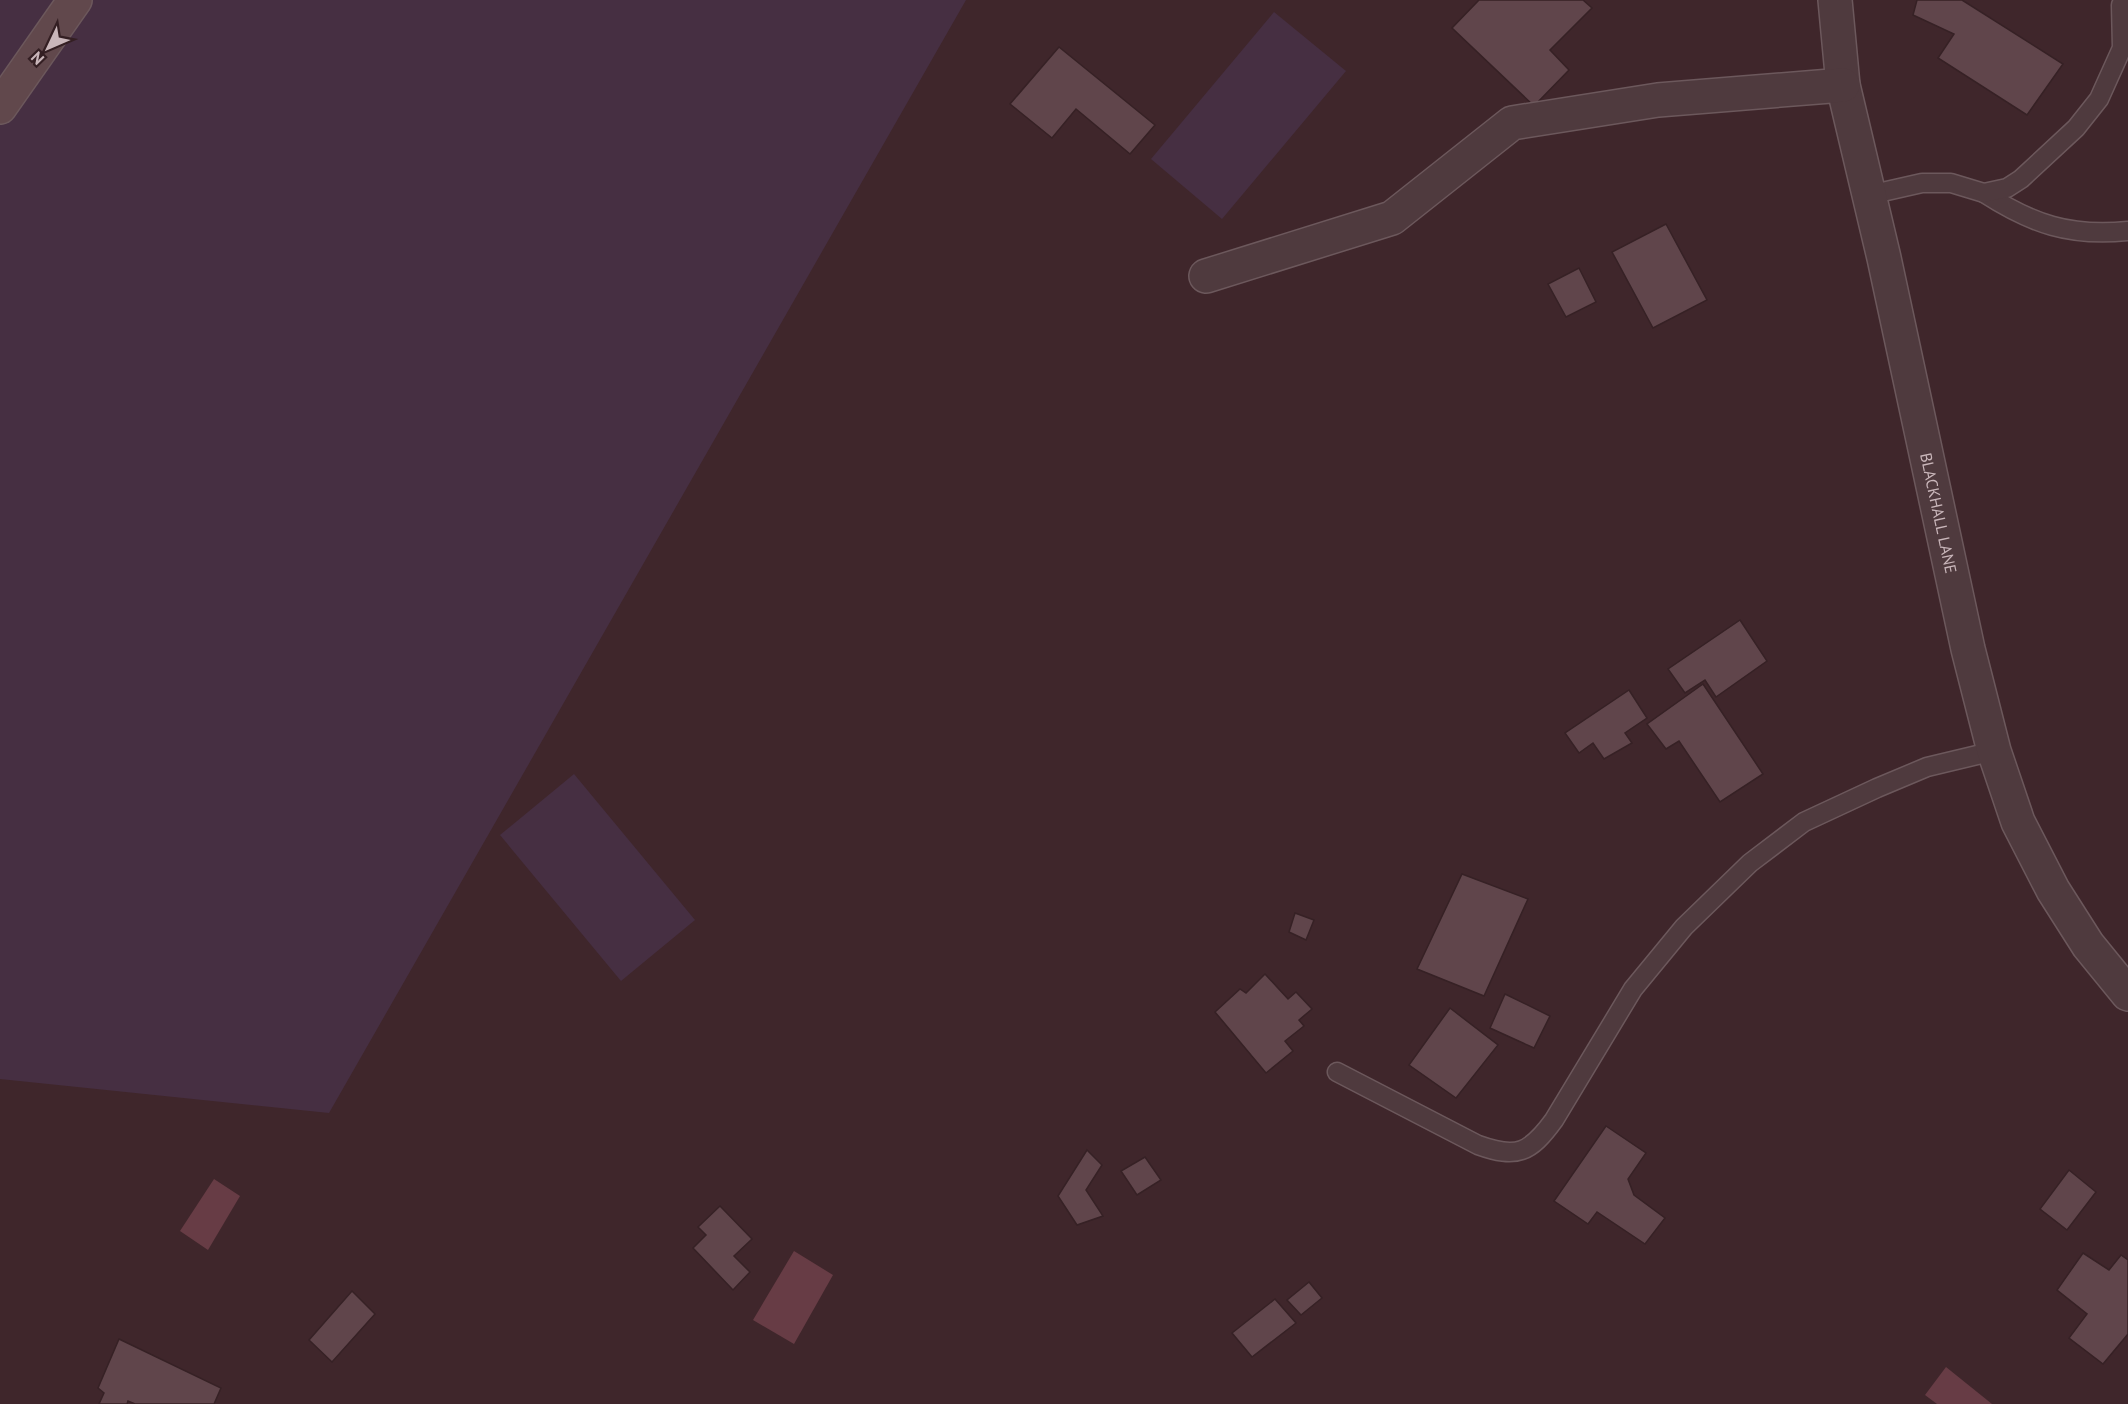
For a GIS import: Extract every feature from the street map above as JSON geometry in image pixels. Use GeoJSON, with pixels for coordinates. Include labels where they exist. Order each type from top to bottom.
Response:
{"type":"FeatureCollection","features":[{"type":"Feature","properties":{"kind":"street"},"geometry":{"type":"LineString","coordinates":[[0,107],[75,0]]}},
{"type":"Feature","properties":{"kind":"street","name":"BLACKHALL LANE"},"geometry":{"type":"LineString","coordinates":[[1834,0],[1843,86],[1968,649],[1994,751],[2018,822],[2054,890],[2088,945],[2128,994]]}},
{"type":"Feature","properties":{"kind":"street"},"geometry":{"type":"LineString","coordinates":[[1206,276],[1392,218],[1512,123],[1658,100],[1843,86]]}},
{"type":"Feature","properties":{"kind":"lane"},"geometry":{"type":"LineString","coordinates":[[1984,193],[2007,188],[2021,179],[2076,128],[2099,99],[2122,48],[2121,5]]}},
{"type":"Feature","properties":{"kind":"lane"},"geometry":{"type":"LineString","coordinates":[[1869,195],[1899,187],[1951,183],[1984,193],[2016,214],[2054,229],[2103,234],[2128,231]]}},
{"type":"Feature","properties":{"kind":"lane"},"geometry":{"type":"LineString","coordinates":[[1337,1072],[1478,1145],[1501,1154],[1523,1151],[1539,1140],[1554,1119],[1633,989],[1684,927],[1750,863],[1804,822],[1877,788],[1926,767],[1994,751]]}},
{"type":"Feature","properties":{"kind":"shaded area"},"geometry":{"type":"Polygon","coordinates":[[[0,0],[966,0],[329,1113],[0,1079],[0,0]]]}},
{"type":"Feature","properties":{"kind":"shaded area"},"geometry":{"type":"Polygon","coordinates":[[[1274,12],[1346,71],[1222,219],[1151,159],[1274,12]]]}},
{"type":"Feature","properties":{"kind":"shaded area"},"geometry":{"type":"Polygon","coordinates":[[[574,774],[695,920],[621,981],[500,835],[574,774]]]}},
{"type":"Feature","properties":{"kind":"shaded area"},"geometry":{"type":"Polygon","coordinates":[[[214,1179],[240,1196],[208,1250],[180,1231],[214,1179]]]}},
{"type":"Feature","properties":{"kind":"shaded area"},"geometry":{"type":"Polygon","coordinates":[[[794,1251],[833,1275],[794,1344],[753,1320],[794,1251]]]}},
{"type":"Feature","properties":{"kind":"shaded area"},"geometry":{"type":"Polygon","coordinates":[[[1946,1367],[1992,1404],[1937,1404],[1925,1395],[1946,1367]]]}},
{"type":"Feature","properties":{"kind":"building"},"geometry":{"type":"Polygon","coordinates":[[[1479,0],[1583,0],[1592,8],[1550,50],[1569,70],[1534,106],[1452,28],[1479,0]]]}},
{"type":"Feature","properties":{"kind":"building"},"geometry":{"type":"Polygon","coordinates":[[[1917,0],[1962,0],[2063,64],[2027,115],[1938,58],[1954,34],[1913,15],[1917,0]]]}},
{"type":"Feature","properties":{"kind":"building"},"geometry":{"type":"Polygon","coordinates":[[[1059,47],[1155,125],[1130,154],[1076,109],[1052,138],[1010,104],[1059,47]]]}},
{"type":"Feature","properties":{"kind":"building"},"geometry":{"type":"Polygon","coordinates":[[[1666,224],[1707,300],[1653,328],[1612,252],[1666,224]]]}},
{"type":"Feature","properties":{"kind":"building"},"geometry":{"type":"Polygon","coordinates":[[[1579,268],[1596,302],[1566,317],[1548,284],[1579,268]]]}},
{"type":"Feature","properties":{"kind":"building"},"geometry":{"type":"Polygon","coordinates":[[[1740,620],[1767,661],[1716,697],[1705,680],[1685,693],[1668,669],[1740,620]]]}},
{"type":"Feature","properties":{"kind":"building"},"geometry":{"type":"Polygon","coordinates":[[[1703,684],[1763,774],[1720,802],[1679,741],[1666,749],[1647,724],[1703,684]]]}},
{"type":"Feature","properties":{"kind":"building"},"geometry":{"type":"Polygon","coordinates":[[[1629,690],[1647,718],[1625,733],[1632,743],[1604,759],[1593,743],[1579,753],[1565,733],[1629,690]]]}},
{"type":"Feature","properties":{"kind":"building"},"geometry":{"type":"Polygon","coordinates":[[[1462,874],[1528,899],[1484,996],[1417,969],[1462,874]]]}},
{"type":"Feature","properties":{"kind":"building"},"geometry":{"type":"Polygon","coordinates":[[[1295,913],[1314,920],[1306,940],[1289,932],[1295,913]]]}},
{"type":"Feature","properties":{"kind":"building"},"geometry":{"type":"Polygon","coordinates":[[[1265,974],[1288,999],[1296,992],[1312,1009],[1299,1020],[1304,1026],[1285,1041],[1293,1051],[1266,1073],[1215,1012],[1240,989],[1246,993],[1265,974]]]}},
{"type":"Feature","properties":{"kind":"building"},"geometry":{"type":"Polygon","coordinates":[[[1505,994],[1550,1016],[1534,1048],[1490,1028],[1505,994]]]}},
{"type":"Feature","properties":{"kind":"building"},"geometry":{"type":"Polygon","coordinates":[[[1450,1008],[1498,1045],[1456,1098],[1409,1065],[1450,1008]]]}},
{"type":"Feature","properties":{"kind":"building"},"geometry":{"type":"Polygon","coordinates":[[[1606,1126],[1646,1153],[1628,1179],[1634,1195],[1665,1218],[1645,1244],[1597,1212],[1588,1224],[1554,1201],[1606,1126]]]}},
{"type":"Feature","properties":{"kind":"building"},"geometry":{"type":"Polygon","coordinates":[[[1087,1150],[1102,1165],[1086,1190],[1103,1216],[1077,1225],[1058,1196],[1087,1150]]]}},
{"type":"Feature","properties":{"kind":"building"},"geometry":{"type":"Polygon","coordinates":[[[1145,1157],[1161,1180],[1137,1195],[1121,1171],[1145,1157]]]}},
{"type":"Feature","properties":{"kind":"building"},"geometry":{"type":"Polygon","coordinates":[[[2069,1170],[2096,1192],[2067,1230],[2040,1209],[2069,1170]]]}},
{"type":"Feature","properties":{"kind":"building"},"geometry":{"type":"Polygon","coordinates":[[[720,1206],[752,1239],[734,1256],[750,1272],[733,1290],[693,1248],[706,1235],[698,1227],[720,1206]]]}},
{"type":"Feature","properties":{"kind":"building"},"geometry":{"type":"Polygon","coordinates":[[[2083,1253],[2109,1270],[2121,1255],[2128,1260],[2128,1334],[2103,1364],[2069,1338],[2087,1314],[2057,1290],[2083,1253]]]}},
{"type":"Feature","properties":{"kind":"building"},"geometry":{"type":"Polygon","coordinates":[[[1309,1282],[1322,1298],[1301,1315],[1287,1300],[1309,1282]]]}},
{"type":"Feature","properties":{"kind":"building"},"geometry":{"type":"Polygon","coordinates":[[[352,1291],[375,1314],[332,1362],[309,1340],[352,1291]]]}},
{"type":"Feature","properties":{"kind":"building"},"geometry":{"type":"Polygon","coordinates":[[[1275,1299],[1296,1323],[1252,1357],[1232,1333],[1275,1299]]]}},
{"type":"Feature","properties":{"kind":"building"},"geometry":{"type":"Polygon","coordinates":[[[119,1339],[221,1388],[214,1404],[135,1404],[128,1401],[127,1404],[99,1404],[104,1393],[98,1388],[119,1339]]]}}]}
